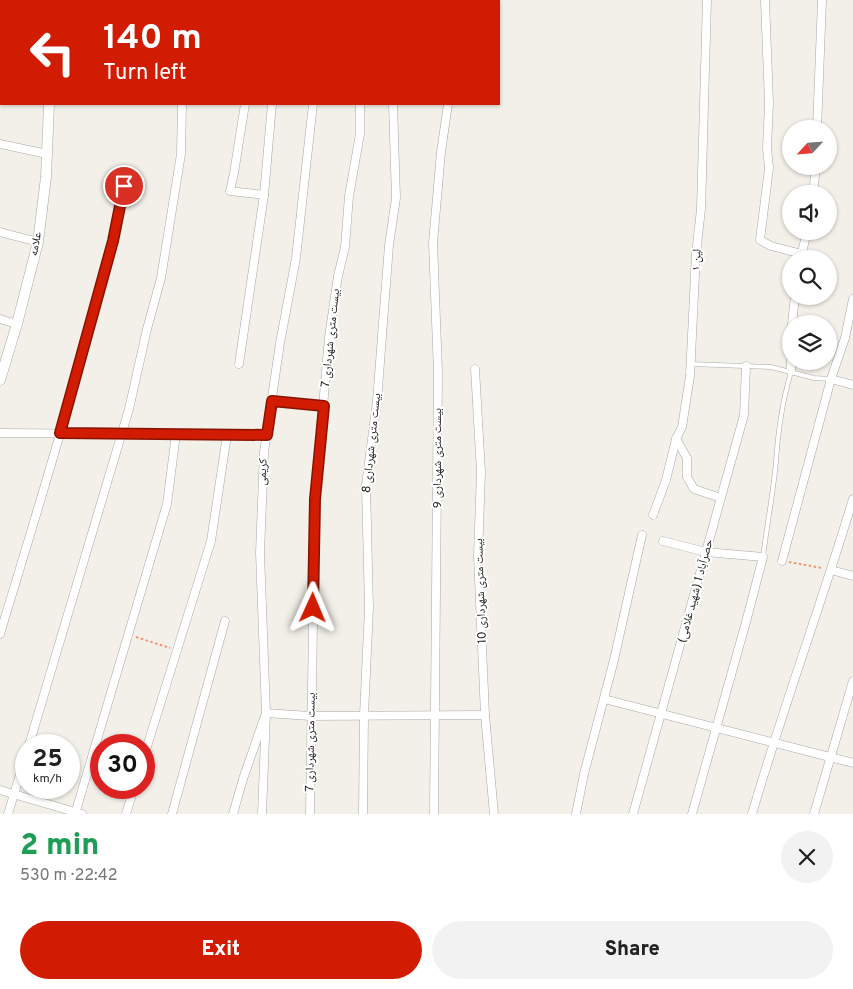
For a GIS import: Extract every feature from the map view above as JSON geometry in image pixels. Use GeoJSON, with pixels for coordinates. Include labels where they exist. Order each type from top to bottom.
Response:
{"type":"FeatureCollection","features":[{"type":"Feature","properties":{"kind":"street","name":"لین ۱"},"geometry":{"type":"LineString","coordinates":[[653,515],[666,480],[676,439],[685,415],[691,364],[696,254],[702,196],[708,0]]}},
{"type":"Feature","properties":{"kind":"street"},"geometry":{"type":"LineString","coordinates":[[765,0],[769,103],[767,148],[769,168],[760,240],[783,250]]}},
{"type":"Feature","properties":{"kind":"street"},"geometry":{"type":"LineString","coordinates":[[817,120],[822,0]]}},
{"type":"Feature","properties":{"kind":"street","name":"علامه"},"geometry":{"type":"LineString","coordinates":[[0,380],[17,324],[38,242],[47,154],[49,105]]}},
{"type":"Feature","properties":{"kind":"street"},"geometry":{"type":"LineString","coordinates":[[32,734],[122,434],[161,278],[181,154],[182,105]]}},
{"type":"Feature","properties":{"kind":"street"},"geometry":{"type":"LineString","coordinates":[[245,105],[230,190],[264,195]]}},
{"type":"Feature","properties":{"kind":"street"},"geometry":{"type":"LineString","coordinates":[[239,364],[264,195],[272,105]]}},
{"type":"Feature","properties":{"kind":"street","name":"کریمی"},"geometry":{"type":"LineString","coordinates":[[262,814],[266,713],[260,553],[264,452],[280,343],[296,258],[312,105]]}},
{"type":"Feature","properties":{"kind":"street","name":"بیست متری شهرداری 7"},"geometry":{"type":"LineString","coordinates":[[310,814],[310,716],[315,499],[328,338],[338,276],[345,247],[350,196],[360,134],[360,105]]}},
{"type":"Feature","properties":{"kind":"street","name":"بیست متری شهرداری 8"},"geometry":{"type":"LineString","coordinates":[[363,814],[364,715],[369,608],[366,485],[377,400],[390,245],[396,198],[393,105]]}},
{"type":"Feature","properties":{"kind":"street","name":"بیست متری شهرداری 9"},"geometry":{"type":"LineString","coordinates":[[434,814],[438,372],[434,243],[441,152],[448,105]]}},
{"type":"Feature","properties":{"kind":"street"},"geometry":{"type":"LineString","coordinates":[[0,144],[47,154]]}},
{"type":"Feature","properties":{"kind":"street"},"geometry":{"type":"LineString","coordinates":[[0,634],[60,433],[113,241],[124,186]]}},
{"type":"Feature","properties":{"kind":"street"},"geometry":{"type":"LineString","coordinates":[[0,232],[38,242]]}},
{"type":"Feature","properties":{"kind":"street"},"geometry":{"type":"LineString","coordinates":[[782,561],[831,379],[845,338],[853,299]]}},
{"type":"Feature","properties":{"kind":"street"},"geometry":{"type":"LineString","coordinates":[[0,319],[17,324]]}},
{"type":"Feature","properties":{"kind":"street","name":"حصرآباد 1 (شهید غلامی)"},"geometry":{"type":"LineString","coordinates":[[633,814],[744,415],[746,366]]}},
{"type":"Feature","properties":{"kind":"street","name":"بیست متری شهرداری 10"},"geometry":{"type":"LineString","coordinates":[[475,368],[481,472],[478,556],[485,715],[494,814]]}},
{"type":"Feature","properties":{"kind":"street"},"geometry":{"type":"LineString","coordinates":[[831,379],[853,385]]}},
{"type":"Feature","properties":{"kind":"street"},"geometry":{"type":"LineString","coordinates":[[272,401],[324,406]]}},
{"type":"Feature","properties":{"kind":"street"},"geometry":{"type":"LineString","coordinates":[[0,433],[267,435]]}},
{"type":"Feature","properties":{"kind":"street"},"geometry":{"type":"LineString","coordinates":[[0,790],[77,813],[167,504],[176,434]]}},
{"type":"Feature","properties":{"kind":"street"},"geometry":{"type":"LineString","coordinates":[[151,734],[211,541],[227,434]]}},
{"type":"Feature","properties":{"kind":"street"},"geometry":{"type":"LineString","coordinates":[[676,439],[687,458],[687,477],[694,489],[721,498]]}},
{"type":"Feature","properties":{"kind":"street"},"geometry":{"type":"LineString","coordinates":[[752,814],[773,743],[853,499]]}},
{"type":"Feature","properties":{"kind":"street"},"geometry":{"type":"LineString","coordinates":[[576,814],[642,536]]}},
{"type":"Feature","properties":{"kind":"street"},"geometry":{"type":"LineString","coordinates":[[664,540],[706,552],[762,557],[746,622],[692,814]]}},
{"type":"Feature","properties":{"kind":"street"},"geometry":{"type":"LineString","coordinates":[[831,570],[853,576]]}},
{"type":"Feature","properties":{"kind":"street"},"geometry":{"type":"LineString","coordinates":[[172,814],[224,621]]}},
{"type":"Feature","properties":{"kind":"street"},"geometry":{"type":"LineString","coordinates":[[814,814],[829,757],[853,681]]}},
{"type":"Feature","properties":{"kind":"street"},"geometry":{"type":"LineString","coordinates":[[604,699],[853,763]]}},
{"type":"Feature","properties":{"kind":"street"},"geometry":{"type":"LineString","coordinates":[[233,814],[266,713],[310,716],[485,715]]}},
{"type":"Feature","properties":{"kind":"street"},"geometry":{"type":"LineString","coordinates":[[8,814],[15,791]]}},
{"type":"Feature","properties":{"kind":"street"},"geometry":{"type":"LineString","coordinates":[[126,814],[131,799]]}},
{"type":"Feature","properties":{"kind":"lane"},"geometry":{"type":"LineString","coordinates":[[691,364],[771,367],[814,378],[831,379]]}},
{"type":"Feature","properties":{"kind":"lane"},"geometry":{"type":"LineString","coordinates":[[762,557],[776,463],[779,420],[791,371]]}},
{"type":"Feature","properties":{"kind":"path"},"geometry":{"type":"LineString","coordinates":[[782,561],[831,570]]}},
{"type":"Feature","properties":{"kind":"path"},"geometry":{"type":"LineString","coordinates":[[128,635],[177,650]]}},
{"type":"Feature","properties":{"kind":"route"},"geometry":{"type":"LineString","coordinates":[[124,186],[113,241],[97,303],[60,433],[267,435],[272,401],[324,406],[320,431],[315,499],[313,608]]}}]}
